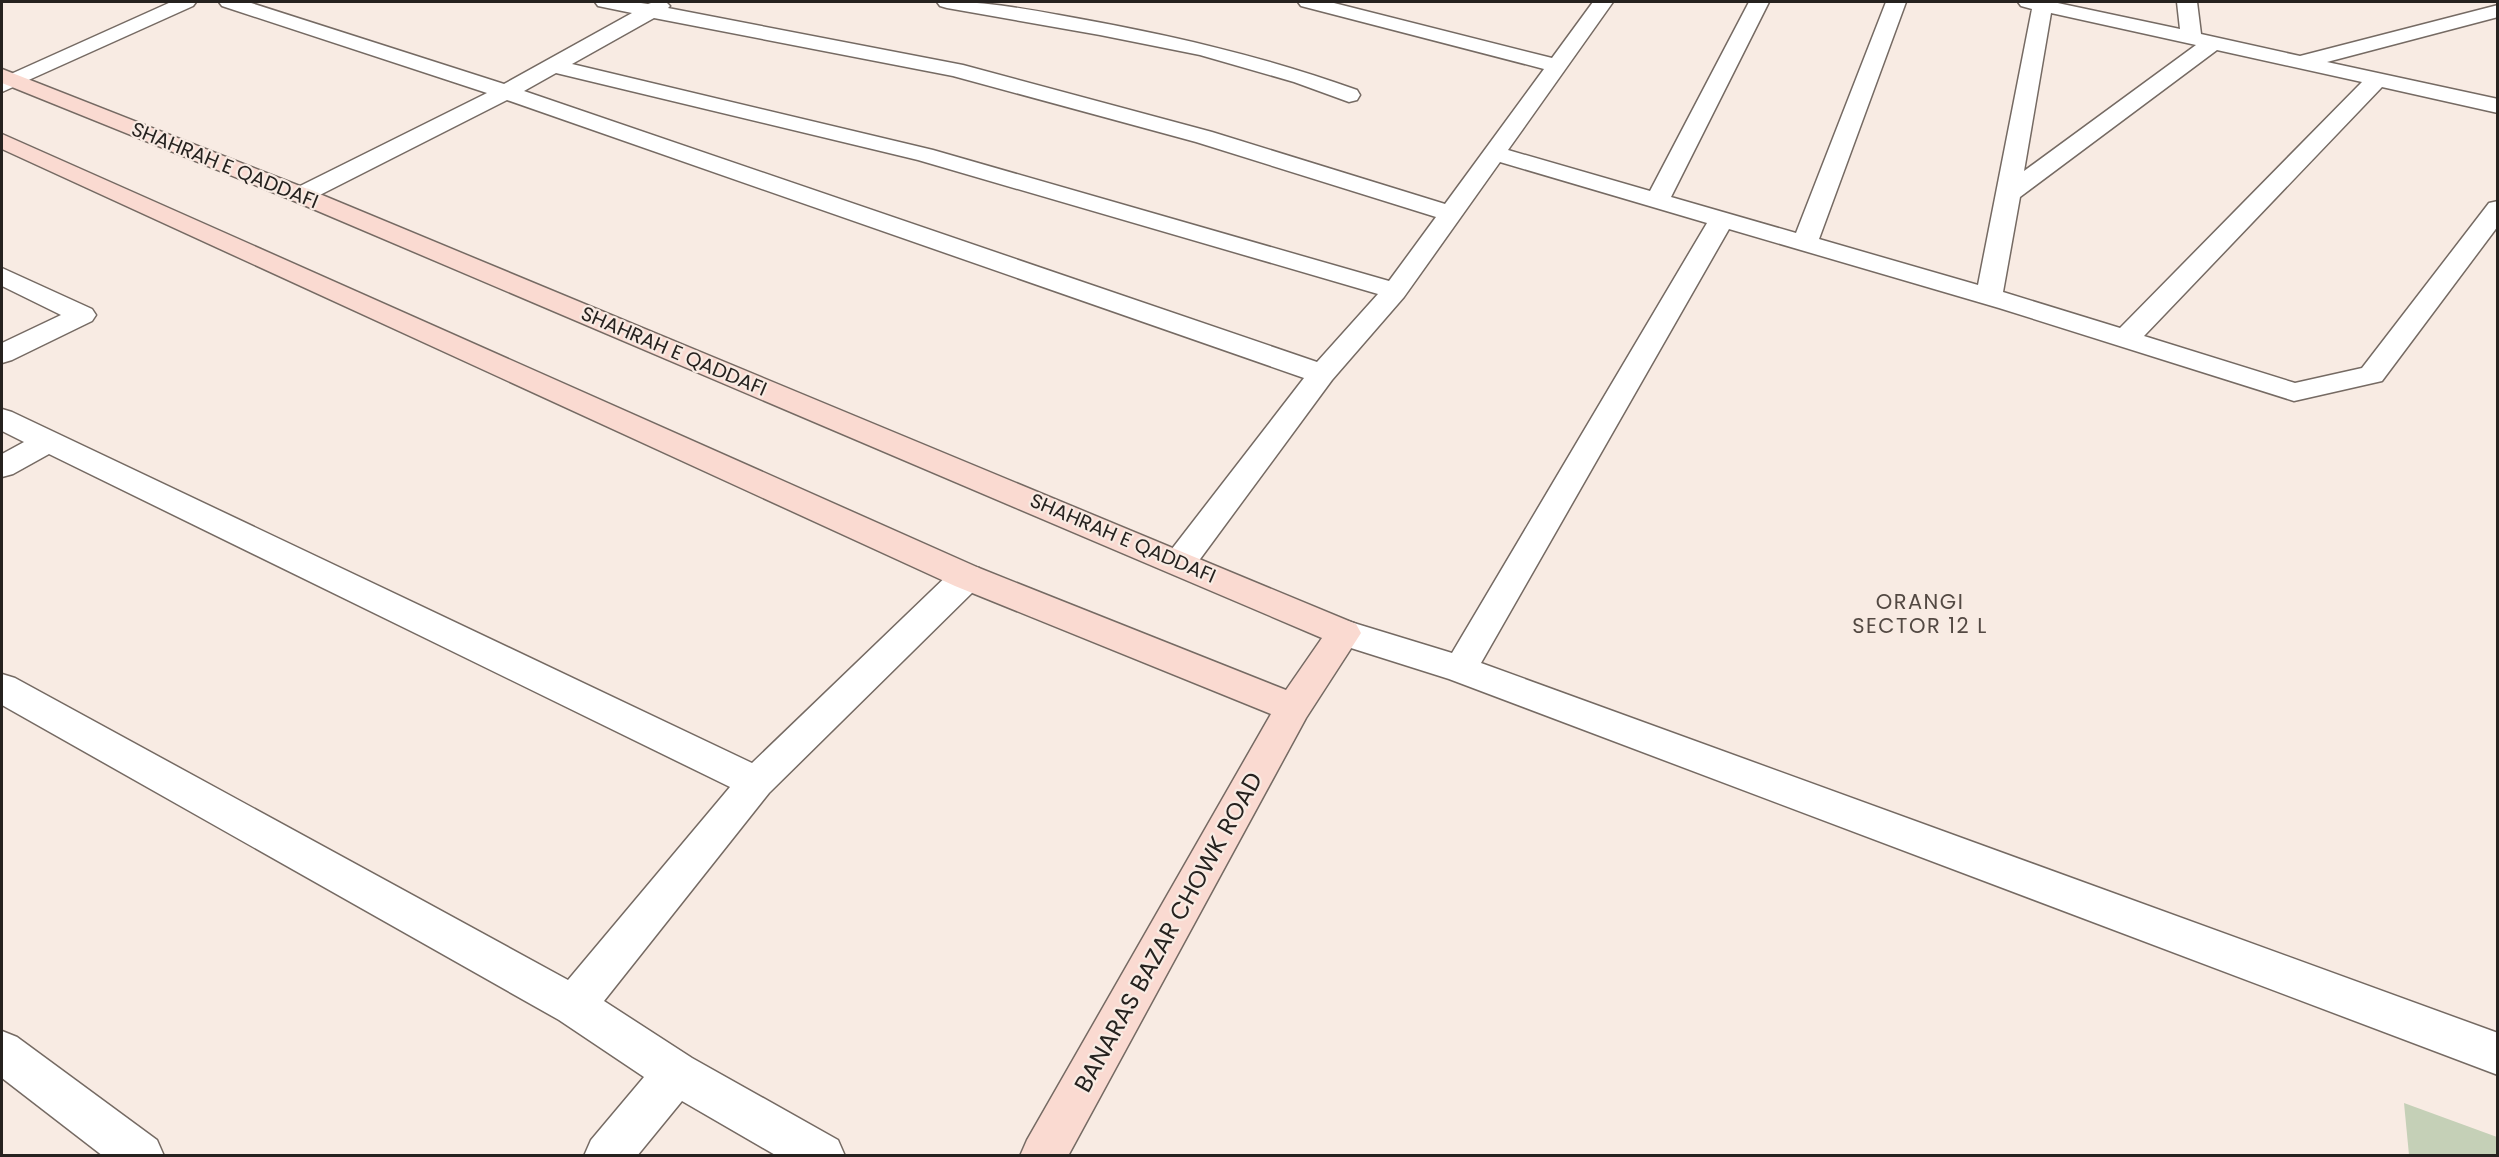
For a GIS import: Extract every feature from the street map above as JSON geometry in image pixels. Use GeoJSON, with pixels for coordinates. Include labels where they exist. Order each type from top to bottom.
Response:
{"type":"FeatureCollection","features":[{"type":"Feature","properties":{"kind":"main road","name":"SHAHRAH E QADDAFI"},"geometry":{"type":"LineString","coordinates":[[5,81],[301,195],[1180,562],[1344,633]]}},
{"type":"Feature","properties":{"kind":"main road"},"geometry":{"type":"LineString","coordinates":[[2,141],[967,577],[1293,708]]}},
{"type":"Feature","properties":{"kind":"main road","name":"BANARAS BAZAR CHOWK ROAD"},"geometry":{"type":"LineString","coordinates":[[1043,1155],[1293,708],[1344,633]]}},
{"type":"Feature","properties":{"kind":"street"},"geometry":{"type":"LineString","coordinates":[[5,81],[186,2]]}},
{"type":"Feature","properties":{"kind":"street"},"geometry":{"type":"LineString","coordinates":[[229,2],[506,92],[1322,374]]}},
{"type":"Feature","properties":{"kind":"street"},"geometry":{"type":"LineString","coordinates":[[606,2],[660,6],[955,70],[1204,137],[1450,214]]}},
{"type":"Feature","properties":{"kind":"street"},"geometry":{"type":"LineString","coordinates":[[948,2],[1172,44],[1302,75],[1349,95]]}},
{"type":"Feature","properties":{"kind":"street"},"geometry":{"type":"LineString","coordinates":[[1308,2],[1557,66]]}},
{"type":"Feature","properties":{"kind":"street"},"geometry":{"type":"LineString","coordinates":[[1657,200],[1760,2]]}},
{"type":"Feature","properties":{"kind":"street"},"geometry":{"type":"LineString","coordinates":[[1805,243],[1896,2]]}},
{"type":"Feature","properties":{"kind":"street"},"geometry":{"type":"LineString","coordinates":[[2187,2],[2191,37]]}},
{"type":"Feature","properties":{"kind":"street"},"geometry":{"type":"LineString","coordinates":[[1180,562],[1322,374],[1395,291],[1557,66],[1593,3]]}},
{"type":"Feature","properties":{"kind":"street"},"geometry":{"type":"LineString","coordinates":[[1989,297],[2009,193],[2038,3],[2498,106]]}},
{"type":"Feature","properties":{"kind":"street"},"geometry":{"type":"LineString","coordinates":[[301,195],[506,92],[660,6]]}},
{"type":"Feature","properties":{"kind":"street"},"geometry":{"type":"LineString","coordinates":[[2445,6],[2471,18]]}},
{"type":"Feature","properties":{"kind":"street"},"geometry":{"type":"LineString","coordinates":[[2303,61],[2498,11]]}},
{"type":"Feature","properties":{"kind":"street"},"geometry":{"type":"LineString","coordinates":[[2009,193],[2214,42]]}},
{"type":"Feature","properties":{"kind":"street"},"geometry":{"type":"LineString","coordinates":[[554,66],[925,154],[1395,291]]}},
{"type":"Feature","properties":{"kind":"street"},"geometry":{"type":"LineString","coordinates":[[2125,339],[2378,78]]}},
{"type":"Feature","properties":{"kind":"street"},"geometry":{"type":"LineString","coordinates":[[1493,153],[1989,297],[2294,392],[2372,375],[2498,208]]}},
{"type":"Feature","properties":{"kind":"street"},"geometry":{"type":"LineString","coordinates":[[1460,669],[1722,219]]}},
{"type":"Feature","properties":{"kind":"street"},"geometry":{"type":"LineString","coordinates":[[2,276],[82,315],[2,354]]}},
{"type":"Feature","properties":{"kind":"street"},"geometry":{"type":"LineString","coordinates":[[2,419],[756,782]]}},
{"type":"Feature","properties":{"kind":"street"},"geometry":{"type":"LineString","coordinates":[[2,467],[46,442]]}},
{"type":"Feature","properties":{"kind":"street"},"geometry":{"type":"LineString","coordinates":[[574,1006],[756,782],[967,577]]}},
{"type":"Feature","properties":{"kind":"street"},"geometry":{"type":"LineString","coordinates":[[1344,633],[1460,669],[2498,1054]]}},
{"type":"Feature","properties":{"kind":"street"},"geometry":{"type":"LineString","coordinates":[[2,688],[574,1006],[676,1073],[822,1155]]}},
{"type":"Feature","properties":{"kind":"street"},"geometry":{"type":"LineString","coordinates":[[2,1052],[141,1155]]}},
{"type":"Feature","properties":{"kind":"street"},"geometry":{"type":"LineString","coordinates":[[607,1155],[676,1073]]}},
{"type":"Feature","properties":{"kind":"green space"},"geometry":{"type":"Polygon","coordinates":[[[2404,1103],[2497,1137],[2497,1155],[2409,1155],[2404,1103]]]}},
{"type":"Feature","properties":{"kind":"district","name":"ORANGI SECTOR 12 L"},"geometry":{"type":"Point","coordinates":[1920,613]}}]}
